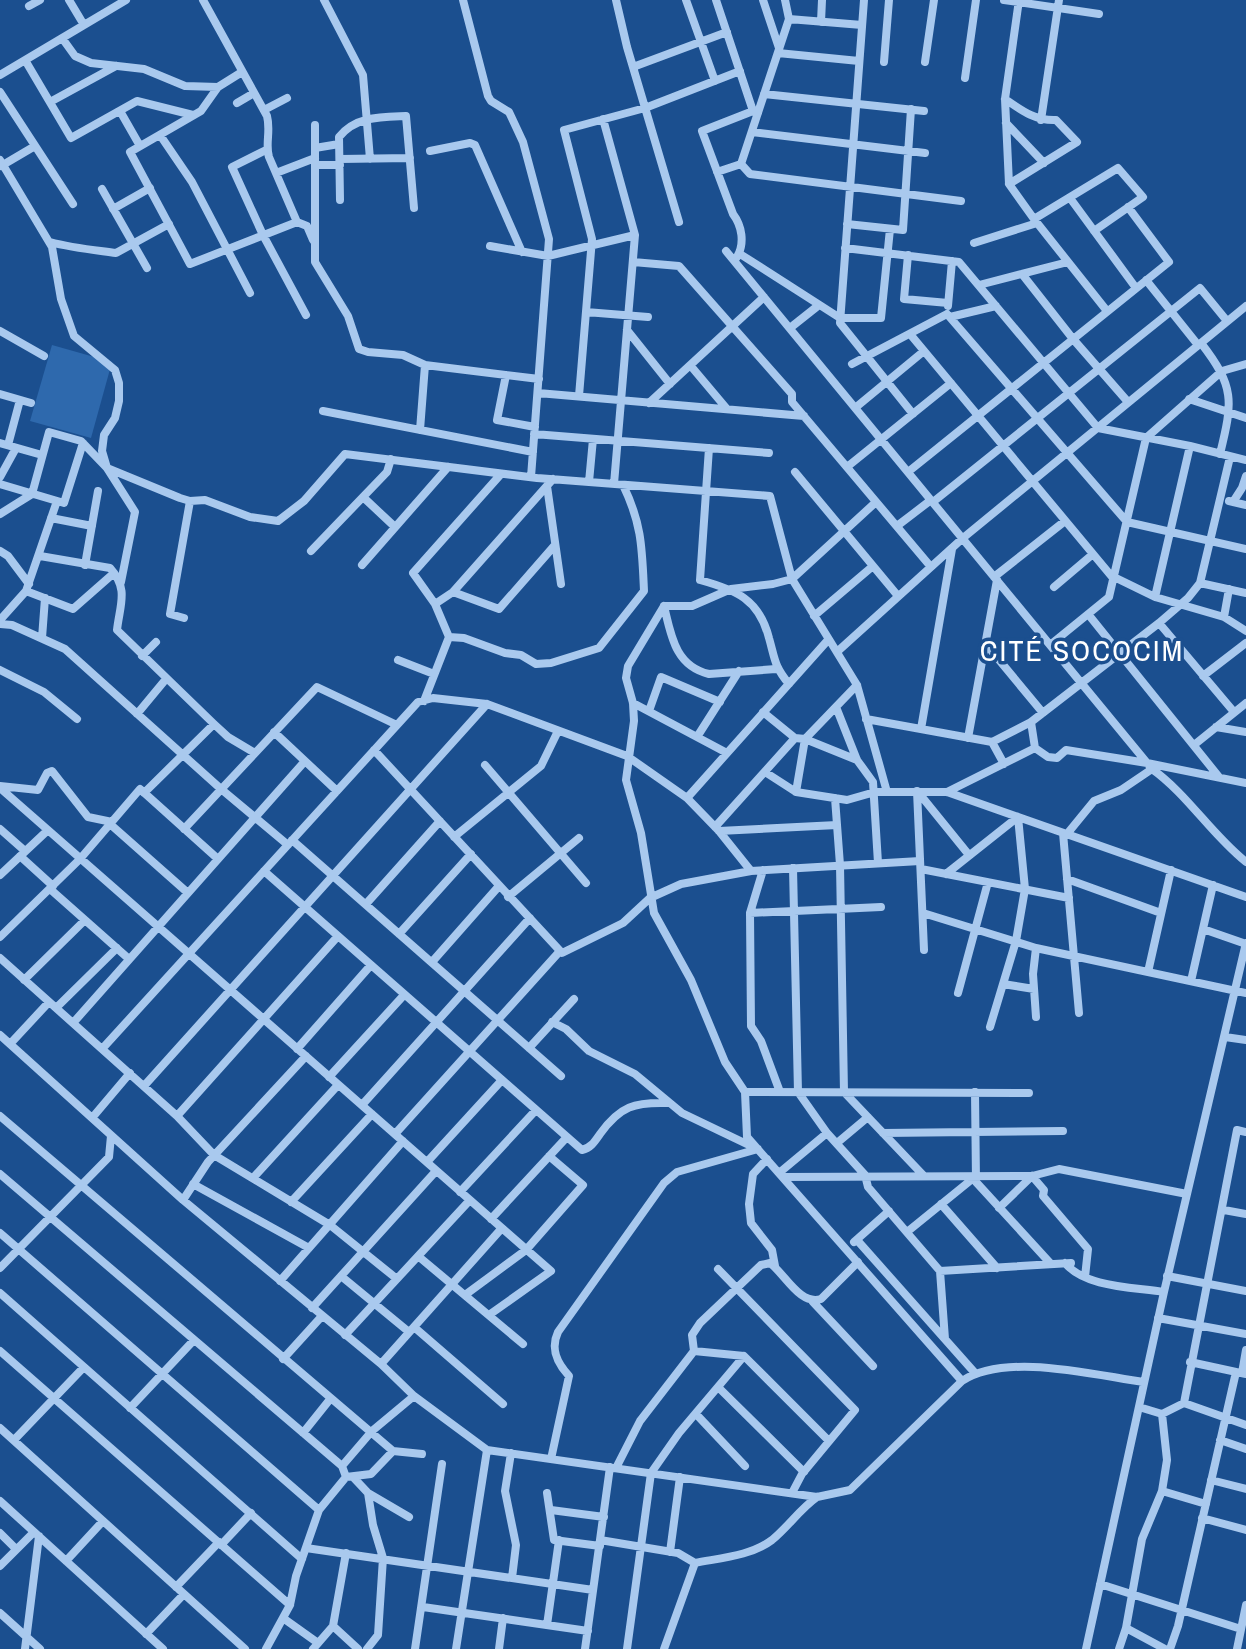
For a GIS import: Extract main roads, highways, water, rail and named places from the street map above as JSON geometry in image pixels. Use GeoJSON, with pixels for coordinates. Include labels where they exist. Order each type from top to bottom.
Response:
{"type":"FeatureCollection","features":[{"type":"Feature","properties":{"kind":"district","name":"CITÉ SOCOCIM"},"geometry":{"type":"Point","coordinates":[1082,650]}}]}
